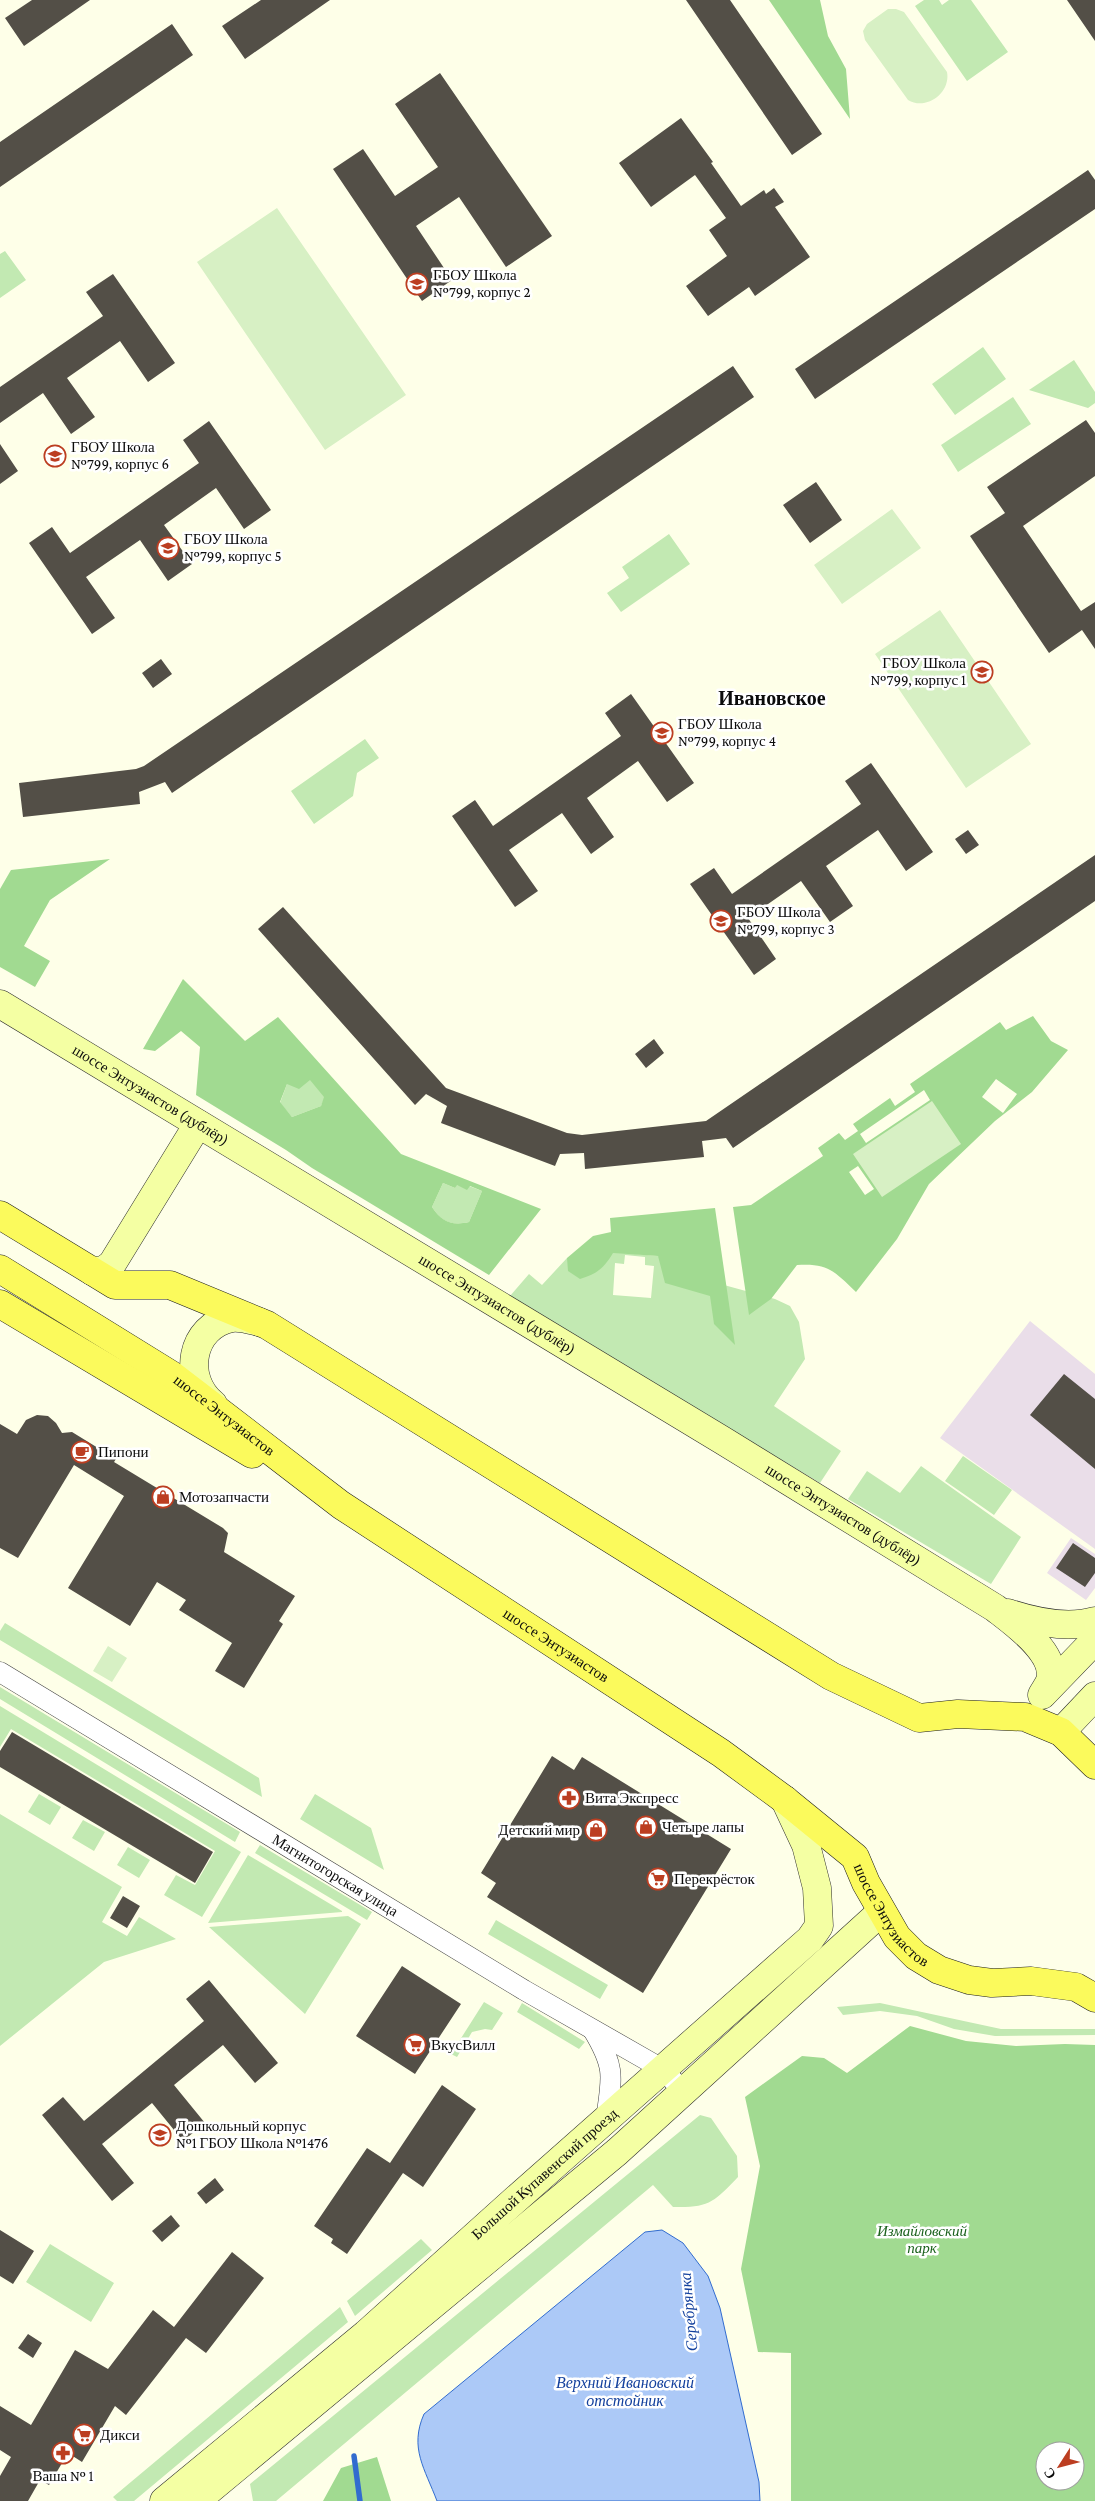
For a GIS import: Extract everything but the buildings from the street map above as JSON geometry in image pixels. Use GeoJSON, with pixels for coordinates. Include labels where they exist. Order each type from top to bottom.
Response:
{"type":"FeatureCollection","features":[{"type":"Feature","properties":{"kind":"main road","name":"шоссе Энтузиастов (дублёр)"},"geometry":{"type":"LineString","coordinates":[[0,1004],[730,1445],[994,1608],[1030,1635],[1045,1658],[1050,1671],[1050,1681],[1042,1695]]}},
{"type":"Feature","properties":{"kind":"main road"},"geometry":{"type":"LineString","coordinates":[[107,1274],[198,1124]]}},
{"type":"Feature","properties":{"kind":"main road"},"geometry":{"type":"LineString","coordinates":[[0,1215],[107,1274],[170,1286],[268,1325],[831,1676],[919,1718],[958,1714],[1024,1716],[1061,1732],[1095,1765]]}},
{"type":"Feature","properties":{"kind":"main road","name":"шоссе Энтузиастов"},"geometry":{"type":"LineString","coordinates":[[0,1269],[173,1376],[215,1406],[341,1506],[722,1754],[785,1800],[855,1857],[881,1912],[896,1937],[916,1956],[939,1970],[969,1980],[1031,1982],[1076,1987],[1095,1998]]}},
{"type":"Feature","properties":{"kind":"main road"},"geometry":{"type":"LineString","coordinates":[[0,1304],[341,1506]]}},
{"type":"Feature","properties":{"kind":"main road"},"geometry":{"type":"LineString","coordinates":[[215,1406],[199,1389],[194,1373],[194,1355],[204,1334],[218,1324],[234,1318],[244,1318],[268,1325]]}},
{"type":"Feature","properties":{"kind":"main road","name":"шоссе Энтузиастов (дублёр)"},"geometry":{"type":"LineString","coordinates":[[994,1608],[1044,1623],[1085,1624],[1095,1621]]}},
{"type":"Feature","properties":{"kind":"main road"},"geometry":{"type":"LineString","coordinates":[[1024,1716],[1095,1640]]}},
{"type":"Feature","properties":{"kind":"main road"},"geometry":{"type":"LineString","coordinates":[[1061,1732],[1095,1696]]}},
{"type":"Feature","properties":{"kind":"main road","name":"Большой Купавенский проезд"},"geometry":{"type":"LineString","coordinates":[[164,2501],[366,2334],[606,2118],[664,2070],[810,1939],[819,1926],[817,1888],[806,1845],[785,1800]]}},
{"type":"Feature","properties":{"kind":"main road","name":"Большой Купавенский проезд"},"geometry":{"type":"LineString","coordinates":[[196,2501],[617,2152],[881,1912]]}},
{"type":"Feature","properties":{"kind":"street","name":"Магнитогорская улица"},"geometry":{"type":"LineString","coordinates":[[0,1672],[592,2029],[605,2050],[612,2075],[606,2118]]}},
{"type":"Feature","properties":{"kind":"street"},"geometry":{"type":"LineString","coordinates":[[592,2029],[664,2070],[684,2093]]}},
{"type":"Feature","properties":{"kind":"shaded area"},"geometry":{"type":"Polygon","coordinates":[[[1030,1321],[1095,1374],[1095,1549],[940,1438],[1030,1321]]]}},
{"type":"Feature","properties":{"kind":"shaded area"},"geometry":{"type":"Polygon","coordinates":[[[1071,1538],[1095,1554],[1095,1588],[1086,1600],[1047,1573],[1071,1538]]]}},
{"type":"Feature","properties":{"kind":"green space"},"geometry":{"type":"Polygon","coordinates":[[[769,0],[820,0],[828,36],[846,69],[850,119],[769,0]]]}},
{"type":"Feature","properties":{"kind":"green space"},"geometry":{"type":"Polygon","coordinates":[[[924,0],[939,0],[942,5],[949,0],[971,0],[1008,52],[967,81],[915,6],[924,0]]]}},
{"type":"Feature","properties":{"kind":"green space"},"geometry":{"type":"Polygon","coordinates":[[[888,9],[904,12],[947,72],[945,87],[936,98],[929,102],[915,103],[908,100],[865,40],[863,31],[867,24],[888,9]]]}},
{"type":"Feature","properties":{"kind":"green space"},"geometry":{"type":"Polygon","coordinates":[[[277,208],[406,395],[325,450],[197,262],[277,208]]]}},
{"type":"Feature","properties":{"kind":"green space"},"geometry":{"type":"Polygon","coordinates":[[[5,251],[26,280],[0,298],[0,254],[5,251]]]}},
{"type":"Feature","properties":{"kind":"green space"},"geometry":{"type":"Polygon","coordinates":[[[983,347],[1006,379],[955,415],[932,384],[983,347]]]}},
{"type":"Feature","properties":{"kind":"green space"},"geometry":{"type":"Polygon","coordinates":[[[1074,360],[1095,392],[1095,403],[1088,408],[1029,390],[1074,360]]]}},
{"type":"Feature","properties":{"kind":"green space"},"geometry":{"type":"Polygon","coordinates":[[[1013,397],[1031,424],[958,472],[941,445],[1013,397]]]}},
{"type":"Feature","properties":{"kind":"green space"},"geometry":{"type":"Polygon","coordinates":[[[892,509],[921,548],[842,604],[814,565],[892,509]]]}},
{"type":"Feature","properties":{"kind":"green space"},"geometry":{"type":"Polygon","coordinates":[[[669,534],[690,564],[621,612],[607,593],[629,578],[622,567],[669,534]]]}},
{"type":"Feature","properties":{"kind":"green space"},"geometry":{"type":"Polygon","coordinates":[[[940,610],[1031,744],[966,788],[875,654],[940,610]]]}},
{"type":"Feature","properties":{"kind":"green space"},"geometry":{"type":"Polygon","coordinates":[[[365,739],[379,758],[357,773],[353,796],[314,824],[291,791],[365,739]]]}},
{"type":"Feature","properties":{"kind":"green space"},"geometry":{"type":"Polygon","coordinates":[[[110,859],[50,900],[24,946],[50,961],[35,987],[0,967],[0,889],[11,870],[110,859]]]}},
{"type":"Feature","properties":{"kind":"green space"},"geometry":{"type":"Polygon","coordinates":[[[183,979],[245,1041],[278,1017],[401,1154],[541,1209],[489,1275],[196,1095],[200,1047],[181,1031],[155,1051],[143,1049],[183,979]],[[310,1080],[299,1089],[287,1084],[280,1102],[292,1117],[321,1106],[324,1097],[310,1080]],[[443,1183],[432,1207],[448,1222],[469,1222],[482,1191],[470,1186],[467,1190],[457,1185],[455,1188],[443,1183]]]}},
{"type":"Feature","properties":{"kind":"green space"},"geometry":{"type":"Polygon","coordinates":[[[1033,1016],[1051,1041],[1068,1050],[1032,1092],[995,1121],[929,1184],[897,1239],[856,1292],[830,1270],[816,1265],[797,1265],[771,1299],[749,1315],[733,1207],[751,1205],[823,1156],[818,1148],[839,1133],[845,1140],[858,1131],[853,1124],[890,1098],[895,1106],[915,1092],[910,1084],[1000,1022],[1006,1030],[1033,1016]],[[996,1079],[982,1097],[1003,1113],[1017,1094],[996,1079]],[[924,1090],[860,1134],[866,1143],[930,1100],[924,1090]],[[858,1166],[849,1172],[865,1195],[874,1189],[858,1166]]]}},
{"type":"Feature","properties":{"kind":"green space"},"geometry":{"type":"Polygon","coordinates":[[[310,1079],[325,1097],[321,1106],[292,1117],[280,1103],[287,1084],[310,1079]]]}},
{"type":"Feature","properties":{"kind":"green space"},"geometry":{"type":"Polygon","coordinates":[[[932,1101],[961,1144],[882,1197],[853,1154],[932,1101]]]}},
{"type":"Feature","properties":{"kind":"green space"},"geometry":{"type":"Polygon","coordinates":[[[443,1183],[455,1188],[456,1185],[469,1186],[482,1191],[469,1222],[448,1222],[439,1216],[432,1207],[443,1183]]]}},
{"type":"Feature","properties":{"kind":"green space"},"geometry":{"type":"Polygon","coordinates":[[[715,1208],[735,1345],[714,1324],[710,1296],[665,1283],[658,1256],[613,1253],[600,1270],[586,1277],[580,1279],[568,1271],[567,1258],[593,1236],[611,1232],[610,1218],[715,1208]]]}},
{"type":"Feature","properties":{"kind":"green space"},"geometry":{"type":"Polygon","coordinates":[[[613,1252],[658,1256],[673,1271],[775,1299],[790,1306],[799,1322],[805,1359],[774,1406],[841,1451],[820,1483],[510,1296],[529,1274],[542,1285],[567,1258],[613,1252]],[[625,1255],[624,1264],[615,1263],[613,1295],[651,1298],[654,1266],[645,1265],[645,1257],[625,1255]]]}},
{"type":"Feature","properties":{"kind":"green space"},"geometry":{"type":"Polygon","coordinates":[[[963,1456],[1012,1490],[994,1515],[945,1481],[963,1456]]]}},
{"type":"Feature","properties":{"kind":"green space"},"geometry":{"type":"Polygon","coordinates":[[[921,1466],[1021,1537],[991,1584],[848,1499],[867,1471],[900,1493],[921,1466]]]}},
{"type":"Feature","properties":{"kind":"green space"},"geometry":{"type":"Polygon","coordinates":[[[5,1623],[259,1778],[262,1797],[0,1640],[0,1631],[5,1623]]]}},
{"type":"Feature","properties":{"kind":"green space"},"geometry":{"type":"Polygon","coordinates":[[[108,1646],[127,1658],[112,1682],[93,1671],[108,1646]]]}},
{"type":"Feature","properties":{"kind":"green space"},"geometry":{"type":"Polygon","coordinates":[[[0,1687],[240,1832],[235,1842],[0,1699],[0,1687]]]}},
{"type":"Feature","properties":{"kind":"green space"},"geometry":{"type":"Polygon","coordinates":[[[0,1706],[241,1852],[202,1917],[164,1895],[176,1875],[195,1885],[215,1851],[11,1729],[0,1747],[0,1706]]]}},
{"type":"Feature","properties":{"kind":"green space"},"geometry":{"type":"Polygon","coordinates":[[[39,1794],[61,1807],[50,1825],[28,1812],[39,1794]]]}},
{"type":"Feature","properties":{"kind":"green space"},"geometry":{"type":"Polygon","coordinates":[[[315,1794],[371,1828],[384,1870],[300,1819],[315,1794]]]}},
{"type":"Feature","properties":{"kind":"green space"},"geometry":{"type":"Polygon","coordinates":[[[0,1814],[122,1887],[102,1922],[127,1936],[139,1917],[176,1939],[104,1962],[0,2046],[0,1814]]]}},
{"type":"Feature","properties":{"kind":"green space"},"geometry":{"type":"Polygon","coordinates":[[[83,1820],[105,1832],[94,1851],[72,1838],[83,1820]]]}},
{"type":"Feature","properties":{"kind":"green space"},"geometry":{"type":"Polygon","coordinates":[[[260,1845],[372,1912],[367,1920],[255,1853],[260,1845]]]}},
{"type":"Feature","properties":{"kind":"green space"},"geometry":{"type":"Polygon","coordinates":[[[128,1847],[150,1860],[139,1878],[117,1865],[128,1847]]]}},
{"type":"Feature","properties":{"kind":"green space"},"geometry":{"type":"Polygon","coordinates":[[[248,1855],[342,1911],[342,1912],[208,1923],[248,1855]]]}},
{"type":"Feature","properties":{"kind":"green space"},"geometry":{"type":"Polygon","coordinates":[[[348,1916],[361,1924],[305,2014],[209,1927],[348,1916]]]}},
{"type":"Feature","properties":{"kind":"green space"},"geometry":{"type":"Polygon","coordinates":[[[496,1920],[608,1985],[600,1999],[488,1934],[496,1920]]]}},
{"type":"Feature","properties":{"kind":"green space"},"geometry":{"type":"Polygon","coordinates":[[[484,2002],[503,2013],[492,2030],[485,2029],[472,2032],[457,2057],[451,2054],[484,2002]]]}},
{"type":"Feature","properties":{"kind":"green space"},"geometry":{"type":"Polygon","coordinates":[[[522,2003],[585,2042],[579,2049],[517,2012],[522,2003]]]}},
{"type":"Feature","properties":{"kind":"green space"},"geometry":{"type":"Polygon","coordinates":[[[880,2003],[1001,2029],[1095,2029],[1095,2035],[995,2036],[954,2029],[917,2016],[880,2011],[843,2015],[837,2007],[880,2003]]]}},
{"type":"Feature","properties":{"kind":"green space","name":"Измайловский парк"},"geometry":{"type":"Polygon","coordinates":[[[910,2026],[966,2041],[1016,2046],[1095,2045],[1095,2501],[791,2501],[791,2353],[758,2352],[741,2269],[760,2166],[745,2097],[802,2056],[824,2058],[847,2073],[910,2026]]]}},
{"type":"Feature","properties":{"kind":"green space"},"geometry":{"type":"Polygon","coordinates":[[[700,2115],[711,2118],[737,2156],[738,2177],[723,2192],[703,2205],[673,2207],[653,2185],[276,2501],[253,2501],[250,2484],[700,2115]]]}},
{"type":"Feature","properties":{"kind":"green space"},"geometry":{"type":"Polygon","coordinates":[[[421,2239],[432,2250],[355,2316],[347,2301],[421,2239]]]}},
{"type":"Feature","properties":{"kind":"green space"},"geometry":{"type":"Polygon","coordinates":[[[50,2244],[114,2283],[91,2322],[26,2282],[50,2244]]]}},
{"type":"Feature","properties":{"kind":"green space"},"geometry":{"type":"Polygon","coordinates":[[[340,2307],[348,2322],[134,2501],[117,2501],[113,2497],[340,2307]]]}},
{"type":"Feature","properties":{"kind":"green space"},"geometry":{"type":"Polygon","coordinates":[[[377,2457],[391,2501],[323,2501],[341,2468],[377,2457]]]}},
{"type":"Feature","properties":{"kind":"water","name":"Верхний Ивановский отстойник"},"geometry":{"type":"Polygon","coordinates":[[[662,2230],[683,2243],[708,2276],[720,2308],[759,2482],[760,2501],[437,2501],[418,2448],[418,2437],[424,2414],[645,2232],[662,2230]]]}},
{"type":"Feature","properties":{"kind":"waterway"},"geometry":{"type":"LineString","coordinates":[[354,2456],[360,2501]]}},
{"type":"Feature","properties":{"kind":"place","name":"ГБОУ Школа №799, корпус 2"},"geometry":{"type":"Point","coordinates":[417,284]}},
{"type":"Feature","properties":{"kind":"place","name":"ГБОУ Школа №799, корпус 6"},"geometry":{"type":"Point","coordinates":[55,456]}},
{"type":"Feature","properties":{"kind":"place","name":"ГБОУ Школа №799, корпус 5"},"geometry":{"type":"Point","coordinates":[168,548]}},
{"type":"Feature","properties":{"kind":"place","name":"ГБОУ Школа №799, корпус 1"},"geometry":{"type":"Point","coordinates":[982,672]}},
{"type":"Feature","properties":{"kind":"place","name":"ГБОУ Школа №799, корпус 4"},"geometry":{"type":"Point","coordinates":[662,733]}},
{"type":"Feature","properties":{"kind":"place","name":"ГБОУ Школа №799, корпус 3"},"geometry":{"type":"Point","coordinates":[721,921]}},
{"type":"Feature","properties":{"kind":"place","name":"Пипони"},"geometry":{"type":"Point","coordinates":[82,1452]}},
{"type":"Feature","properties":{"kind":"place","name":"Мотозапчасти"},"geometry":{"type":"Point","coordinates":[163,1497]}},
{"type":"Feature","properties":{"kind":"place","name":"Вита Экспресс"},"geometry":{"type":"Point","coordinates":[569,1798]}},
{"type":"Feature","properties":{"kind":"place","name":"Четыре лапы"},"geometry":{"type":"Point","coordinates":[646,1827]}},
{"type":"Feature","properties":{"kind":"place","name":"Детский мир"},"geometry":{"type":"Point","coordinates":[596,1830]}},
{"type":"Feature","properties":{"kind":"place","name":"Перекрёсток"},"geometry":{"type":"Point","coordinates":[658,1879]}},
{"type":"Feature","properties":{"kind":"place","name":"ВкусВилл"},"geometry":{"type":"Point","coordinates":[415,2045]}},
{"type":"Feature","properties":{"kind":"place","name":"Дошкольный корпус №1 ГБОУ Школа №1476"},"geometry":{"type":"Point","coordinates":[160,2135]}},
{"type":"Feature","properties":{"kind":"place","name":"Дикси"},"geometry":{"type":"Point","coordinates":[84,2435]}},
{"type":"Feature","properties":{"kind":"place","name":"Ваша № 1"},"geometry":{"type":"Point","coordinates":[63,2453]}},
{"type":"Feature","properties":{"kind":"district","name":"Ивановское"},"geometry":{"type":"Point","coordinates":[772,698]}},
{"type":"Feature","properties":{"kind":"water label","name":"Серебрянка"},"geometry":{"type":"Point","coordinates":[688,2312]}}]}
